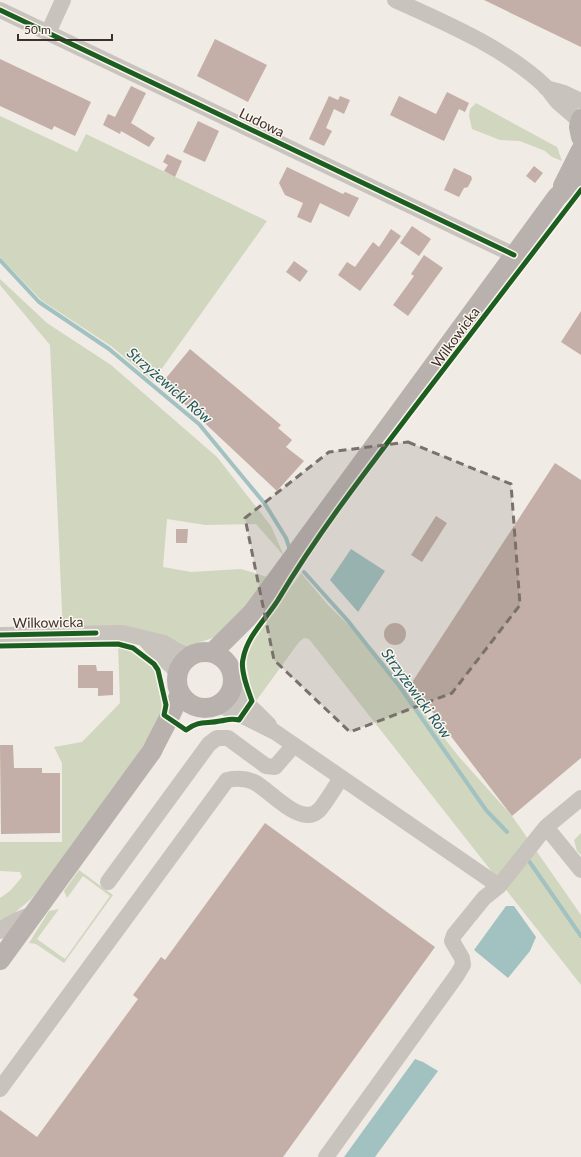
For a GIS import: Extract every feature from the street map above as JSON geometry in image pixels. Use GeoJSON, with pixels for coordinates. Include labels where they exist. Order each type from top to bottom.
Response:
{"type":"FeatureCollection","features":[{"type":"Feature","properties":{"kind":"main road","name":"Wilkowicka"},"geometry":{"type":"LineString","coordinates":[[212,653],[253,612],[557,197],[581,150]]}},
{"type":"Feature","properties":{"kind":"main road","name":"Wilkowicka"},"geometry":{"type":"LineString","coordinates":[[557,197],[581,174]]}},
{"type":"Feature","properties":{"kind":"main road","name":"Wilkowicka"},"geometry":{"type":"LineString","coordinates":[[228,665],[253,612]]}},
{"type":"Feature","properties":{"kind":"main road"},"geometry":{"type":"LineString","coordinates":[[152,751],[174,731],[188,714],[209,706],[228,696],[232,684],[231,671],[228,665],[221,657],[212,653],[202,652],[192,656],[181,665],[178,672],[177,682],[180,693],[187,702],[209,706]]}},
{"type":"Feature","properties":{"kind":"main road"},"geometry":{"type":"LineString","coordinates":[[0,960],[152,751],[180,693]]}},
{"type":"Feature","properties":{"kind":"street"},"geometry":{"type":"LineString","coordinates":[[48,33],[64,0]]}},
{"type":"Feature","properties":{"kind":"street"},"geometry":{"type":"LineString","coordinates":[[395,0],[474,38],[523,69],[546,88],[581,126]]}},
{"type":"Feature","properties":{"kind":"street","name":"Ludowa"},"geometry":{"type":"LineString","coordinates":[[0,10],[514,256]]}},
{"type":"Feature","properties":{"kind":"street"},"geometry":{"type":"LineString","coordinates":[[546,88],[564,93],[581,101]]}},
{"type":"Feature","properties":{"kind":"street","name":"Wilkowicka"},"geometry":{"type":"LineString","coordinates":[[0,635],[123,633],[164,643],[179,652],[192,656]]}},
{"type":"Feature","properties":{"kind":"street"},"geometry":{"type":"LineString","coordinates":[[144,638],[157,653],[178,672]]}},
{"type":"Feature","properties":{"kind":"street"},"geometry":{"type":"LineString","coordinates":[[232,684],[238,696],[255,710],[275,732]]}},
{"type":"Feature","properties":{"kind":"street"},"geometry":{"type":"LineString","coordinates":[[209,706],[229,709],[275,732],[499,886]]}},
{"type":"Feature","properties":{"kind":"street"},"geometry":{"type":"LineString","coordinates":[[108,882],[209,744],[217,738],[228,738],[266,766],[275,766],[294,745]]}},
{"type":"Feature","properties":{"kind":"street"},"geometry":{"type":"LineString","coordinates":[[0,1089],[227,780],[237,778],[254,782],[296,813],[308,815],[318,811],[341,778]]}},
{"type":"Feature","properties":{"kind":"street"},"geometry":{"type":"LineString","coordinates":[[326,1157],[463,965],[462,958],[452,941],[454,935],[484,898],[499,886],[546,827],[581,798]]}},
{"type":"Feature","properties":{"kind":"street"},"geometry":{"type":"LineString","coordinates":[[546,827],[581,870]]}},
{"type":"Feature","properties":{"kind":"street"},"geometry":{"type":"LineString","coordinates":[[0,931],[5,926],[35,913]]}},
{"type":"Feature","properties":{"kind":"highlighted area"},"geometry":{"type":"Polygon","coordinates":[[[408,442],[511,484],[520,605],[452,693],[350,732],[274,660],[245,518],[329,452],[408,442]]]}},
{"type":"Feature","properties":{"kind":"green space"},"geometry":{"type":"Polygon","coordinates":[[[476,103],[557,147],[562,161],[552,157],[545,151],[520,141],[500,140],[472,129],[469,116],[470,109],[476,103]]]}},
{"type":"Feature","properties":{"kind":"green space"},"geometry":{"type":"Polygon","coordinates":[[[0,116],[77,152],[86,134],[267,221],[153,381],[111,346],[41,300],[0,257],[0,116]]]}},
{"type":"Feature","properties":{"kind":"green space"},"geometry":{"type":"Polygon","coordinates":[[[0,279],[47,323],[111,365],[217,457],[271,526],[284,556],[256,524],[205,525],[167,519],[163,567],[191,572],[241,569],[267,577],[239,618],[218,636],[195,644],[179,652],[164,643],[63,633],[50,345],[0,285],[0,279]]]}},
{"type":"Feature","properties":{"kind":"green space"},"geometry":{"type":"Polygon","coordinates":[[[301,573],[328,605],[373,649],[460,758],[512,816],[581,915],[581,985],[309,639],[304,638],[299,642],[256,701],[252,696],[245,655],[259,630],[301,573]]]}},
{"type":"Feature","properties":{"kind":"green space"},"geometry":{"type":"Polygon","coordinates":[[[118,644],[133,648],[154,664],[158,670],[166,705],[164,715],[78,842],[31,899],[0,925],[0,898],[10,891],[22,877],[20,872],[0,871],[0,842],[62,842],[62,763],[54,747],[82,742],[120,703],[118,644]]]}},
{"type":"Feature","properties":{"kind":"green space"},"geometry":{"type":"Polygon","coordinates":[[[581,833],[581,855],[577,851],[574,840],[581,833]]]}},
{"type":"Feature","properties":{"kind":"green space"},"geometry":{"type":"Polygon","coordinates":[[[79,870],[113,895],[64,963],[36,944],[29,943],[49,911],[59,909],[37,939],[65,959],[110,896],[83,876],[67,898],[64,891],[79,870]]]}},
{"type":"Feature","properties":{"kind":"water"},"geometry":{"type":"Polygon","coordinates":[[[351,549],[385,571],[358,612],[330,580],[351,549]]]}},
{"type":"Feature","properties":{"kind":"water"},"geometry":{"type":"Polygon","coordinates":[[[506,906],[514,906],[536,937],[530,951],[508,978],[474,950],[506,906]]]}},
{"type":"Feature","properties":{"kind":"water"},"geometry":{"type":"Polygon","coordinates":[[[415,1059],[438,1071],[375,1157],[344,1157],[415,1059]]]}},
{"type":"Feature","properties":{"kind":"building"},"geometry":{"type":"Polygon","coordinates":[[[484,0],[581,0],[581,47],[484,0]]]}},
{"type":"Feature","properties":{"kind":"building"},"geometry":{"type":"Polygon","coordinates":[[[215,39],[267,65],[248,102],[197,76],[215,39]]]}},
{"type":"Feature","properties":{"kind":"building"},"geometry":{"type":"Polygon","coordinates":[[[0,59],[91,102],[75,136],[54,126],[52,130],[0,106],[0,59]]]}},
{"type":"Feature","properties":{"kind":"building"},"geometry":{"type":"Polygon","coordinates":[[[131,86],[146,93],[131,123],[155,138],[149,147],[121,131],[120,134],[103,125],[108,114],[115,117],[131,86]]]}},
{"type":"Feature","properties":{"kind":"building"},"geometry":{"type":"Polygon","coordinates":[[[447,92],[469,103],[465,112],[459,109],[444,141],[390,115],[399,96],[436,114],[447,92]]]}},
{"type":"Feature","properties":{"kind":"building"},"geometry":{"type":"Polygon","coordinates":[[[329,96],[338,100],[340,96],[350,100],[344,114],[334,109],[326,128],[332,131],[324,146],[309,139],[329,96]]]}},
{"type":"Feature","properties":{"kind":"building"},"geometry":{"type":"Polygon","coordinates":[[[198,121],[219,131],[205,162],[183,152],[198,121]]]}},
{"type":"Feature","properties":{"kind":"building"},"geometry":{"type":"Polygon","coordinates":[[[167,154],[182,161],[175,177],[164,171],[168,165],[163,162],[167,154]]]}},
{"type":"Feature","properties":{"kind":"building"},"geometry":{"type":"Polygon","coordinates":[[[534,166],[543,173],[535,183],[526,176],[534,166]]]}},
{"type":"Feature","properties":{"kind":"building"},"geometry":{"type":"Polygon","coordinates":[[[287,167],[343,194],[345,192],[359,198],[349,217],[320,203],[311,223],[297,217],[303,203],[285,195],[279,183],[287,167]]]}},
{"type":"Feature","properties":{"kind":"building"},"geometry":{"type":"Polygon","coordinates":[[[454,168],[471,176],[472,179],[468,187],[464,188],[459,197],[444,190],[454,168]]]}},
{"type":"Feature","properties":{"kind":"building"},"geometry":{"type":"Polygon","coordinates":[[[412,226],[431,239],[419,256],[400,243],[412,226]]]}},
{"type":"Feature","properties":{"kind":"building"},"geometry":{"type":"Polygon","coordinates":[[[391,229],[401,236],[360,291],[338,275],[347,262],[355,267],[373,242],[379,247],[391,229]]]}},
{"type":"Feature","properties":{"kind":"building"},"geometry":{"type":"Polygon","coordinates":[[[424,255],[443,268],[408,316],[393,305],[414,276],[411,274],[424,255]]]}},
{"type":"Feature","properties":{"kind":"building"},"geometry":{"type":"Polygon","coordinates":[[[294,261],[308,271],[300,282],[286,272],[294,261]]]}},
{"type":"Feature","properties":{"kind":"building"},"geometry":{"type":"Polygon","coordinates":[[[581,311],[581,355],[561,342],[581,311]]]}},
{"type":"Feature","properties":{"kind":"building"},"geometry":{"type":"Polygon","coordinates":[[[190,349],[281,425],[278,428],[292,440],[286,447],[304,461],[277,491],[162,383],[190,349]]]}},
{"type":"Feature","properties":{"kind":"building"},"geometry":{"type":"Polygon","coordinates":[[[555,463],[581,480],[581,758],[512,816],[411,684],[555,463]]]}},
{"type":"Feature","properties":{"kind":"building"},"geometry":{"type":"Polygon","coordinates":[[[436,516],[447,523],[422,562],[411,555],[436,516]]]}},
{"type":"Feature","properties":{"kind":"building"},"geometry":{"type":"Polygon","coordinates":[[[176,529],[188,529],[187,543],[176,543],[176,529]]]}},
{"type":"Feature","properties":{"kind":"building"},"geometry":{"type":"Polygon","coordinates":[[[395,623],[399,624],[405,630],[405,638],[399,644],[395,645],[391,644],[385,638],[384,634],[385,630],[391,624],[395,623]]]}},
{"type":"Feature","properties":{"kind":"building"},"geometry":{"type":"Polygon","coordinates":[[[78,665],[96,665],[97,671],[113,671],[113,695],[98,696],[98,688],[78,688],[78,665]]]}},
{"type":"Feature","properties":{"kind":"building"},"geometry":{"type":"Polygon","coordinates":[[[0,745],[13,745],[14,768],[42,768],[42,773],[60,773],[60,833],[1,834],[0,745]]]}},
{"type":"Feature","properties":{"kind":"building"},"geometry":{"type":"Polygon","coordinates":[[[265,823],[435,947],[283,1157],[0,1157],[0,1110],[37,1137],[138,999],[133,995],[161,957],[165,960],[265,823]]]}},
{"type":"Feature","properties":{"kind":"waterway","name":"Strzyżewicki Rów"},"geometry":{"type":"LineString","coordinates":[[0,260],[39,302],[109,349],[199,424],[265,504],[286,538],[290,550]]}},
{"type":"Feature","properties":{"kind":"waterway","name":"Strzyżewicki Rów"},"geometry":{"type":"LineString","coordinates":[[304,572],[348,621],[400,687],[486,810],[507,832]]}},
{"type":"Feature","properties":{"kind":"waterway","name":"Strzyżewicki Rów"},"geometry":{"type":"LineString","coordinates":[[529,861],[581,936]]}},
{"type":"Feature","properties":{"kind":"cycle path"},"geometry":{"type":"LineString","coordinates":[[0,10],[514,255]]}},
{"type":"Feature","properties":{"kind":"cycle path"},"geometry":{"type":"LineString","coordinates":[[0,646],[118,644],[133,648],[154,664],[158,670],[166,705],[164,715],[186,730],[199,724],[231,719],[239,720],[252,701],[245,680],[242,664],[248,643],[253,635],[278,600],[327,524],[581,190]]}},
{"type":"Feature","properties":{"kind":"cycle path"},"geometry":{"type":"LineString","coordinates":[[0,635],[96,633]]}}]}
